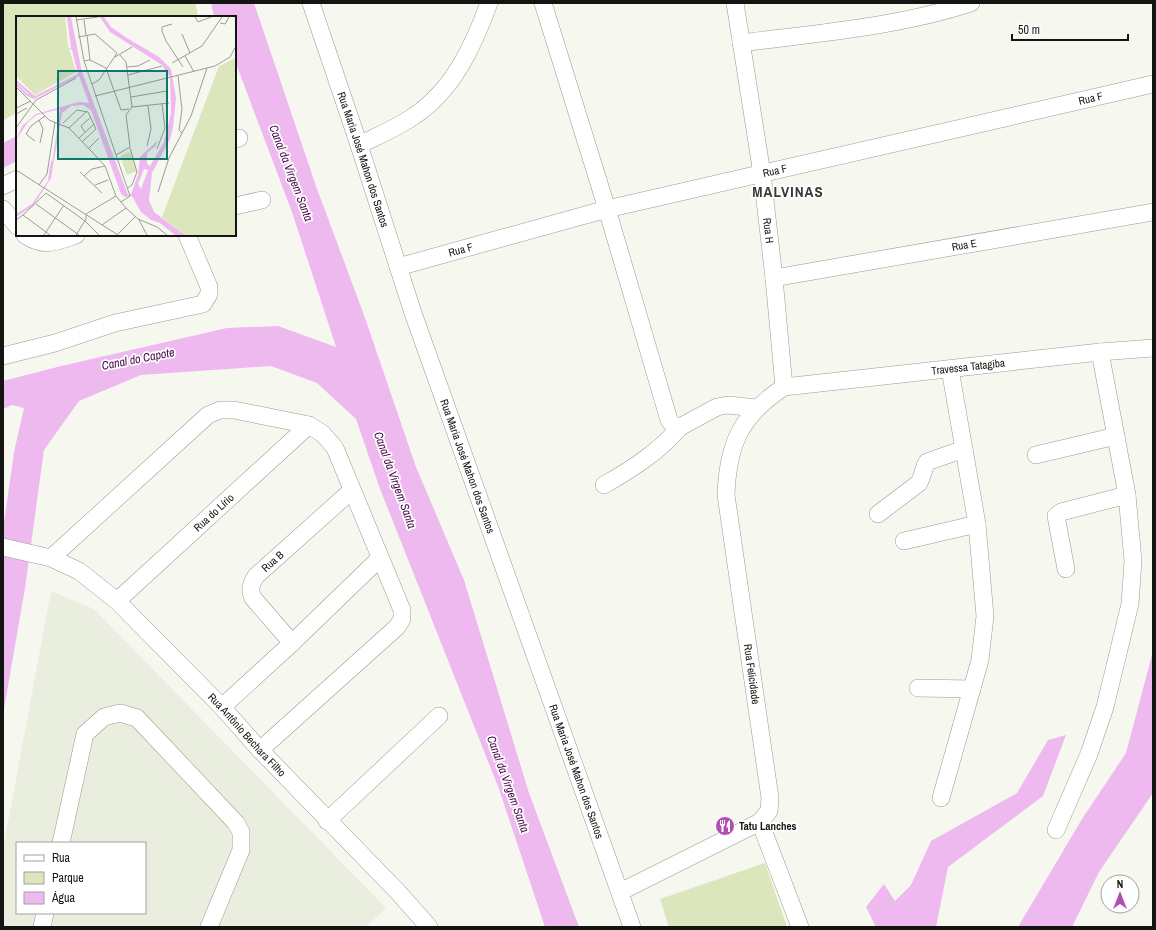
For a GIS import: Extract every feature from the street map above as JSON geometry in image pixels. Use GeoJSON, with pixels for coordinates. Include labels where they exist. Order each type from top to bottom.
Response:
{"type":"FeatureCollection","features":[{"type":"Feature","properties":{"kind":"street","name":"Rua Maria José Mahon dos Santos"},"geometry":{"type":"LineString","coordinates":[[311,3],[398,267],[632,927]]}},
{"type":"Feature","properties":{"kind":"street"},"geometry":{"type":"LineString","coordinates":[[359,145],[413,117],[435,100],[460,68],[475,38],[489,3]]}},
{"type":"Feature","properties":{"kind":"street"},"geometry":{"type":"LineString","coordinates":[[543,3],[607,209],[669,420],[673,426],[680,427]]}},
{"type":"Feature","properties":{"kind":"street","name":"Rua H"},"geometry":{"type":"LineString","coordinates":[[735,3],[762,174],[774,278],[784,387]]}},
{"type":"Feature","properties":{"kind":"street"},"geometry":{"type":"LineString","coordinates":[[741,43],[877,25],[941,13],[971,3]]}},
{"type":"Feature","properties":{"kind":"street","name":"Rua F"},"geometry":{"type":"LineString","coordinates":[[398,267],[607,209],[1153,84]]}},
{"type":"Feature","properties":{"kind":"street"},"geometry":{"type":"LineString","coordinates":[[3,186],[16,180]]}},
{"type":"Feature","properties":{"kind":"street"},"geometry":{"type":"LineString","coordinates":[[236,206],[262,200]]}},
{"type":"Feature","properties":{"kind":"street"},"geometry":{"type":"LineString","coordinates":[[3,209],[16,225]]}},
{"type":"Feature","properties":{"kind":"street","name":"Rua E"},"geometry":{"type":"LineString","coordinates":[[774,278],[1153,212]]}},
{"type":"Feature","properties":{"kind":"street"},"geometry":{"type":"LineString","coordinates":[[27,236],[35,241],[47,244],[73,236]]}},
{"type":"Feature","properties":{"kind":"street"},"geometry":{"type":"LineString","coordinates":[[3,356],[55,343],[115,323],[203,304],[209,294],[209,287],[187,236]]}},
{"type":"Feature","properties":{"kind":"street","name":"Travessa Tatagiba"},"geometry":{"type":"LineString","coordinates":[[784,387],[1100,352],[1153,348]]}},
{"type":"Feature","properties":{"kind":"street"},"geometry":{"type":"LineString","coordinates":[[1056,830],[1089,754],[1105,707],[1130,604],[1133,561],[1127,495],[1100,352]]}},
{"type":"Feature","properties":{"kind":"street"},"geometry":{"type":"LineString","coordinates":[[941,798],[980,660],[984,616],[977,524],[950,369]]}},
{"type":"Feature","properties":{"kind":"street","name":"Rua Felicidade"},"geometry":{"type":"LineString","coordinates":[[760,822],[769,811],[770,798],[726,495],[727,468],[732,447],[742,427],[756,408],[784,387]]}},
{"type":"Feature","properties":{"kind":"street"},"geometry":{"type":"LineString","coordinates":[[604,485],[632,469],[671,438],[680,427],[717,407],[728,405],[756,408]]}},
{"type":"Feature","properties":{"kind":"street"},"geometry":{"type":"LineString","coordinates":[[51,558],[208,415],[220,410],[234,410],[309,425],[323,434],[335,448],[351,491],[402,610],[402,618],[397,627],[260,750]]}},
{"type":"Feature","properties":{"kind":"street","name":"Rua do Lírio"},"geometry":{"type":"LineString","coordinates":[[117,601],[309,425]]}},
{"type":"Feature","properties":{"kind":"street"},"geometry":{"type":"LineString","coordinates":[[1036,455],[1116,436]]}},
{"type":"Feature","properties":{"kind":"street"},"geometry":{"type":"LineString","coordinates":[[878,514],[919,483],[923,477],[924,466],[927,462],[964,449]]}},
{"type":"Feature","properties":{"kind":"street","name":"Rua B"},"geometry":{"type":"LineString","coordinates":[[292,643],[253,598],[250,592],[252,582],[256,576],[351,491]]}},
{"type":"Feature","properties":{"kind":"street"},"geometry":{"type":"LineString","coordinates":[[1066,568],[1056,516],[1062,512],[1127,495]]}},
{"type":"Feature","properties":{"kind":"street"},"geometry":{"type":"LineString","coordinates":[[904,541],[977,524]]}},
{"type":"Feature","properties":{"kind":"street","name":"Rua Antônio Bechara Filho"},"geometry":{"type":"LineString","coordinates":[[3,547],[32,552],[51,558],[79,571],[117,601],[222,707],[260,750],[327,821],[397,891],[429,927]]}},
{"type":"Feature","properties":{"kind":"street"},"geometry":{"type":"LineString","coordinates":[[222,707],[292,643],[380,558]]}},
{"type":"Feature","properties":{"kind":"street"},"geometry":{"type":"LineString","coordinates":[[918,688],[972,689]]}},
{"type":"Feature","properties":{"kind":"street"},"geometry":{"type":"LineString","coordinates":[[61,842],[85,734],[104,717],[120,713],[138,718],[236,823],[241,832],[241,850],[209,927]]}},
{"type":"Feature","properties":{"kind":"street"},"geometry":{"type":"LineString","coordinates":[[327,821],[439,716]]}},
{"type":"Feature","properties":{"kind":"street"},"geometry":{"type":"LineString","coordinates":[[620,892],[760,822],[800,927]]}},
{"type":"Feature","properties":{"kind":"street"},"geometry":{"type":"LineString","coordinates":[[42,927],[45,914]]}},
{"type":"Feature","properties":{"kind":"shaded area"},"geometry":{"type":"Polygon","coordinates":[[[51,591],[94,609],[386,908],[366,927],[3,927],[3,849],[51,591]]]}},
{"type":"Feature","properties":{"kind":"green space"},"geometry":{"type":"Polygon","coordinates":[[[3,3],[195,3],[198,14],[194,16],[16,16],[16,114],[3,120],[3,3]]]}},
{"type":"Feature","properties":{"kind":"green space"},"geometry":{"type":"Polygon","coordinates":[[[765,863],[787,927],[669,927],[660,899],[765,863]]]}},
{"type":"Feature","properties":{"kind":"water"},"geometry":{"type":"Polygon","coordinates":[[[211,3],[254,3],[316,186],[364,315],[416,467],[464,580],[529,793],[579,927],[545,927],[499,789],[380,489],[356,419],[317,383],[271,366],[141,375],[79,401],[44,450],[25,588],[3,715],[3,530],[14,452],[24,408],[12,405],[3,409],[3,381],[61,366],[227,328],[278,326],[336,347],[293,215],[236,64],[236,16],[214,16],[211,3]]]}},
{"type":"Feature","properties":{"kind":"water"},"geometry":{"type":"Polygon","coordinates":[[[16,136],[16,162],[3,168],[3,143],[16,136]]]}},
{"type":"Feature","properties":{"kind":"water"},"geometry":{"type":"Polygon","coordinates":[[[1153,651],[1153,793],[1099,872],[1072,927],[1018,927],[1082,819],[1126,753],[1153,651]]]}},
{"type":"Feature","properties":{"kind":"water"},"geometry":{"type":"Polygon","coordinates":[[[1066,735],[1043,796],[948,867],[936,927],[876,927],[866,907],[884,884],[895,901],[911,885],[931,841],[1017,793],[1048,740],[1066,735]]]}},
{"type":"Feature","properties":{"kind":"place","name":"Tatu Lanches"},"geometry":{"type":"Point","coordinates":[725,826]}},
{"type":"Feature","properties":{"kind":"district","name":"MALVINAS"},"geometry":{"type":"Point","coordinates":[788,192]}},
{"type":"Feature","properties":{"kind":"water label","name":"Canal da Virgem Santa"},"geometry":{"type":"Point","coordinates":[291,173]}},
{"type":"Feature","properties":{"kind":"water label","name":"Canal do Capote"},"geometry":{"type":"Point","coordinates":[138,359]}},
{"type":"Feature","properties":{"kind":"water label","name":"Canal da Virgem Santa"},"geometry":{"type":"Point","coordinates":[395,480]}},
{"type":"Feature","properties":{"kind":"water label","name":"Canal da Virgem Santa"},"geometry":{"type":"Point","coordinates":[508,784]}}]}
